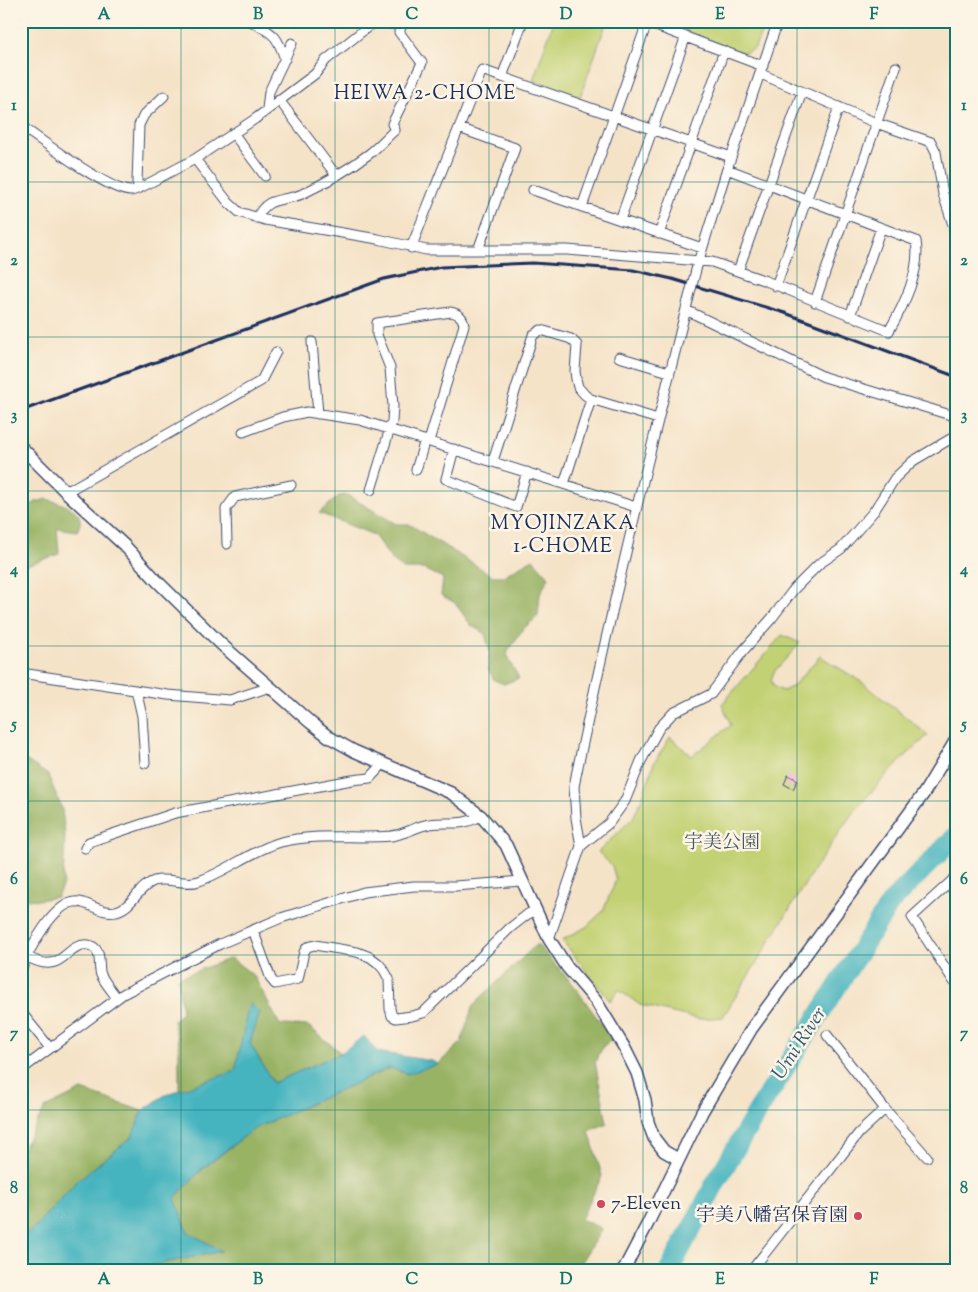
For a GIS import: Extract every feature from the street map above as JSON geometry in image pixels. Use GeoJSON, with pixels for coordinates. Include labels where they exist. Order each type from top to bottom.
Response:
{"type":"FeatureCollection","features":[{"type":"Feature","properties":{"kind":"street"},"geometry":{"type":"LineString","coordinates":[[251,21],[270,32],[278,40],[285,59]]}},
{"type":"Feature","properties":{"kind":"street"},"geometry":{"type":"LineString","coordinates":[[502,77],[523,21]]}},
{"type":"Feature","properties":{"kind":"street"},"geometry":{"type":"LineString","coordinates":[[549,939],[580,846],[574,787],[576,776],[601,654],[669,372],[702,248],[778,21]]}},
{"type":"Feature","properties":{"kind":"street"},"geometry":{"type":"LineString","coordinates":[[21,126],[75,163],[111,184],[130,191],[140,188],[195,159],[233,133],[315,74],[326,60],[374,22],[404,23],[399,32],[422,62],[392,124],[395,130],[368,154],[336,175],[300,195],[276,199],[259,212],[257,218]]}},
{"type":"Feature","properties":{"kind":"street"},"geometry":{"type":"LineString","coordinates":[[582,207],[615,116],[645,22],[724,51],[802,92],[876,123],[931,142],[936,152],[943,194],[957,237]]}},
{"type":"Feature","properties":{"kind":"street"},"geometry":{"type":"LineString","coordinates":[[620,220],[686,36]]}},
{"type":"Feature","properties":{"kind":"street"},"geometry":{"type":"LineString","coordinates":[[267,109],[269,92],[292,43]]}},
{"type":"Feature","properties":{"kind":"street"},"geometry":{"type":"LineString","coordinates":[[659,234],[724,51]]}},
{"type":"Feature","properties":{"kind":"street"},"geometry":{"type":"LineString","coordinates":[[815,302],[896,67]]}},
{"type":"Feature","properties":{"kind":"street"},"geometry":{"type":"LineString","coordinates":[[411,248],[482,70],[732,157]]}},
{"type":"Feature","properties":{"kind":"street"},"geometry":{"type":"LineString","coordinates":[[738,271],[802,92]]}},
{"type":"Feature","properties":{"kind":"street"},"geometry":{"type":"LineString","coordinates":[[140,188],[137,182],[140,125],[144,115],[164,96]]}},
{"type":"Feature","properties":{"kind":"street"},"geometry":{"type":"LineString","coordinates":[[279,100],[336,175]]}},
{"type":"Feature","properties":{"kind":"street"},"geometry":{"type":"LineString","coordinates":[[776,286],[839,107]]}},
{"type":"Feature","properties":{"kind":"street"},"geometry":{"type":"LineString","coordinates":[[459,128],[515,148],[478,250]]}},
{"type":"Feature","properties":{"kind":"street"},"geometry":{"type":"LineString","coordinates":[[233,133],[266,176]]}},
{"type":"Feature","properties":{"kind":"street"},"geometry":{"type":"LineString","coordinates":[[195,159],[228,202],[239,212],[257,218],[378,239],[426,250],[567,250],[698,263],[712,262],[889,331],[916,271],[918,252],[916,241],[728,169]]}},
{"type":"Feature","properties":{"kind":"street"},"geometry":{"type":"LineString","coordinates":[[533,190],[702,248]]}},
{"type":"Feature","properties":{"kind":"street"},"geometry":{"type":"LineString","coordinates":[[850,316],[881,228]]}},
{"type":"Feature","properties":{"kind":"street"},"geometry":{"type":"LineString","coordinates":[[687,305],[824,378],[957,417]]}},
{"type":"Feature","properties":{"kind":"street"},"geometry":{"type":"LineString","coordinates":[[371,490],[392,422],[393,406],[390,368],[377,335],[377,323],[451,312],[458,314],[464,319],[464,325],[416,470]]}},
{"type":"Feature","properties":{"kind":"street"},"geometry":{"type":"LineString","coordinates":[[494,461],[533,335],[541,330],[572,339],[578,345],[575,371],[578,387],[591,400],[658,418]]}},
{"type":"Feature","properties":{"kind":"street"},"geometry":{"type":"LineString","coordinates":[[312,342],[318,414]]}},
{"type":"Feature","properties":{"kind":"street"},"geometry":{"type":"LineString","coordinates":[[66,492],[261,381],[276,352]]}},
{"type":"Feature","properties":{"kind":"street"},"geometry":{"type":"LineString","coordinates":[[619,357],[669,372]]}},
{"type":"Feature","properties":{"kind":"street"},"geometry":{"type":"LineString","coordinates":[[564,484],[591,400]]}},
{"type":"Feature","properties":{"kind":"street"},"geometry":{"type":"LineString","coordinates":[[244,432],[283,417],[307,412],[360,420],[636,507]]}},
{"type":"Feature","properties":{"kind":"street"},"geometry":{"type":"LineString","coordinates":[[580,846],[609,823],[625,801],[641,761],[659,728],[673,713],[711,694],[743,651],[794,589],[819,564],[841,549],[874,510],[895,478],[913,461],[957,435]]}},
{"type":"Feature","properties":{"kind":"street"},"geometry":{"type":"LineString","coordinates":[[21,447],[66,492],[125,546],[222,646],[329,738],[354,751],[451,793],[481,816],[506,845],[549,939],[567,966],[596,1001],[624,1047],[637,1073],[645,1100],[648,1122],[654,1138],[664,1151],[678,1159]]}},
{"type":"Feature","properties":{"kind":"street"},"geometry":{"type":"LineString","coordinates":[[454,449],[446,479],[516,507],[527,472]]}},
{"type":"Feature","properties":{"kind":"street"},"geometry":{"type":"LineString","coordinates":[[227,544],[226,508],[235,498],[292,485]]}},
{"type":"Feature","properties":{"kind":"street"},"geometry":{"type":"LineString","coordinates":[[21,673],[168,695],[230,700],[270,687]]}},
{"type":"Feature","properties":{"kind":"street"},"geometry":{"type":"LineString","coordinates":[[136,690],[142,716],[145,763]]}},
{"type":"Feature","properties":{"kind":"street"},"geometry":{"type":"LineString","coordinates":[[623,1271],[702,1112],[752,1028],[924,793],[957,738]]}},
{"type":"Feature","properties":{"kind":"street"},"geometry":{"type":"LineString","coordinates":[[85,848],[88,842],[175,813],[370,778],[384,764]]}},
{"type":"Feature","properties":{"kind":"street"},"geometry":{"type":"LineString","coordinates":[[21,971],[40,934],[60,908],[69,904],[79,902],[107,912],[116,911],[154,881],[197,882],[282,842],[338,837],[397,835],[424,825],[433,823],[458,824],[481,816]]}},
{"type":"Feature","properties":{"kind":"street"},"geometry":{"type":"LineString","coordinates":[[957,876],[912,916],[957,986]]}},
{"type":"Feature","properties":{"kind":"street"},"geometry":{"type":"LineString","coordinates":[[21,1070],[117,998],[220,944],[281,918],[364,892],[414,886],[455,886],[522,881]]}},
{"type":"Feature","properties":{"kind":"street"},"geometry":{"type":"LineString","coordinates":[[253,930],[271,979],[276,984],[298,979],[304,952],[315,945],[357,952],[370,957],[378,963],[389,979],[390,1009],[392,1016],[396,1018],[423,1013],[510,928],[535,911]]}},
{"type":"Feature","properties":{"kind":"street"},"geometry":{"type":"LineString","coordinates":[[28,957],[41,963],[50,964],[80,947],[88,945],[93,947],[100,958],[101,975],[117,998]]}},
{"type":"Feature","properties":{"kind":"street"},"geometry":{"type":"LineString","coordinates":[[21,1010],[50,1048]]}},
{"type":"Feature","properties":{"kind":"street"},"geometry":{"type":"LineString","coordinates":[[828,1035],[885,1108],[927,1157]]}},
{"type":"Feature","properties":{"kind":"street"},"geometry":{"type":"LineString","coordinates":[[751,1271],[859,1133],[885,1108]]}},
{"type":"Feature","properties":{"kind":"green space"},"geometry":{"type":"Polygon","coordinates":[[[554,21],[607,21],[580,97],[533,80],[554,21]]]}},
{"type":"Feature","properties":{"kind":"green space"},"geometry":{"type":"Polygon","coordinates":[[[656,21],[766,21],[755,48],[744,53],[656,21]]]}},
{"type":"Feature","properties":{"kind":"green space"},"geometry":{"type":"Polygon","coordinates":[[[347,495],[396,524],[409,524],[493,576],[503,576],[533,559],[549,577],[540,594],[538,616],[523,629],[507,653],[509,661],[519,678],[504,684],[494,680],[488,669],[490,652],[485,634],[471,625],[455,603],[441,595],[443,578],[424,569],[403,569],[391,559],[374,535],[319,513],[339,496],[347,495]]]}},
{"type":"Feature","properties":{"kind":"green space"},"geometry":{"type":"Polygon","coordinates":[[[47,499],[72,509],[80,518],[80,524],[77,531],[57,528],[59,554],[21,567],[21,511],[36,502],[47,499]]]}},
{"type":"Feature","properties":{"kind":"green space","name":"宇美公園"},"geometry":{"type":"Polygon","coordinates":[[[782,635],[800,643],[774,672],[771,680],[774,687],[783,691],[792,687],[820,656],[863,683],[928,735],[892,769],[851,815],[813,871],[723,1017],[698,1019],[640,1005],[619,990],[610,1001],[562,940],[586,927],[603,911],[616,880],[612,866],[598,852],[633,818],[654,763],[670,737],[692,756],[731,725],[722,704],[782,635]]]}},
{"type":"Feature","properties":{"kind":"green space"},"geometry":{"type":"Polygon","coordinates":[[[21,757],[48,775],[62,809],[65,836],[63,884],[57,897],[38,900],[21,898],[21,757]]]}},
{"type":"Feature","properties":{"kind":"green space"},"geometry":{"type":"Polygon","coordinates":[[[537,944],[572,983],[613,1040],[604,1045],[595,1062],[607,1123],[589,1131],[602,1176],[581,1219],[602,1229],[575,1271],[125,1271],[221,1251],[188,1232],[174,1198],[204,1168],[254,1129],[390,1068],[408,1074],[438,1064],[461,1043],[473,1005],[537,944]]]}},
{"type":"Feature","properties":{"kind":"green space"},"geometry":{"type":"Polygon","coordinates":[[[231,958],[254,976],[280,1025],[308,1026],[341,1053],[273,1083],[250,1043],[259,1013],[235,1071],[179,1091],[179,1044],[173,1021],[182,1012],[178,978],[231,958]]]}},
{"type":"Feature","properties":{"kind":"green space"},"geometry":{"type":"Polygon","coordinates":[[[82,1090],[142,1111],[132,1137],[77,1181],[29,1233],[21,1234],[21,1152],[45,1108],[82,1090]]]}},
{"type":"Feature","properties":{"kind":"water"},"geometry":{"type":"Polygon","coordinates":[[[249,1003],[260,1013],[250,1043],[273,1083],[341,1053],[364,1036],[377,1052],[432,1061],[438,1064],[408,1074],[390,1068],[254,1129],[204,1167],[175,1198],[188,1232],[222,1251],[125,1271],[21,1271],[21,1234],[29,1233],[77,1181],[132,1137],[142,1111],[165,1095],[235,1071],[249,1003]]]}},
{"type":"Feature","properties":{"kind":"building"},"geometry":{"type":"Polygon","coordinates":[[[788,775],[798,780],[793,789],[784,784],[788,775]]]}},
{"type":"Feature","properties":{"kind":"waterway","name":"Umi River"},"geometry":{"type":"LineString","coordinates":[[669,1271],[717,1180],[756,1114],[891,902],[957,835]]}},
{"type":"Feature","properties":{"kind":"railway"},"geometry":{"type":"LineString","coordinates":[[21,411],[384,279],[441,267],[533,263],[633,270],[672,279],[785,313],[957,377]]}},
{"type":"Feature","properties":{"kind":"place","name":"7-Eleven"},"geometry":{"type":"Point","coordinates":[601,1204]}},
{"type":"Feature","properties":{"kind":"place","name":"宇美八幡宮保育園"},"geometry":{"type":"Point","coordinates":[858,1216]}},
{"type":"Feature","properties":{"kind":"district","name":"HEIWA 2-CHOME"},"geometry":{"type":"Point","coordinates":[425,94]}},
{"type":"Feature","properties":{"kind":"district","name":"MYOJINZAKA 1-CHOME"},"geometry":{"type":"Point","coordinates":[563,536]}}]}
